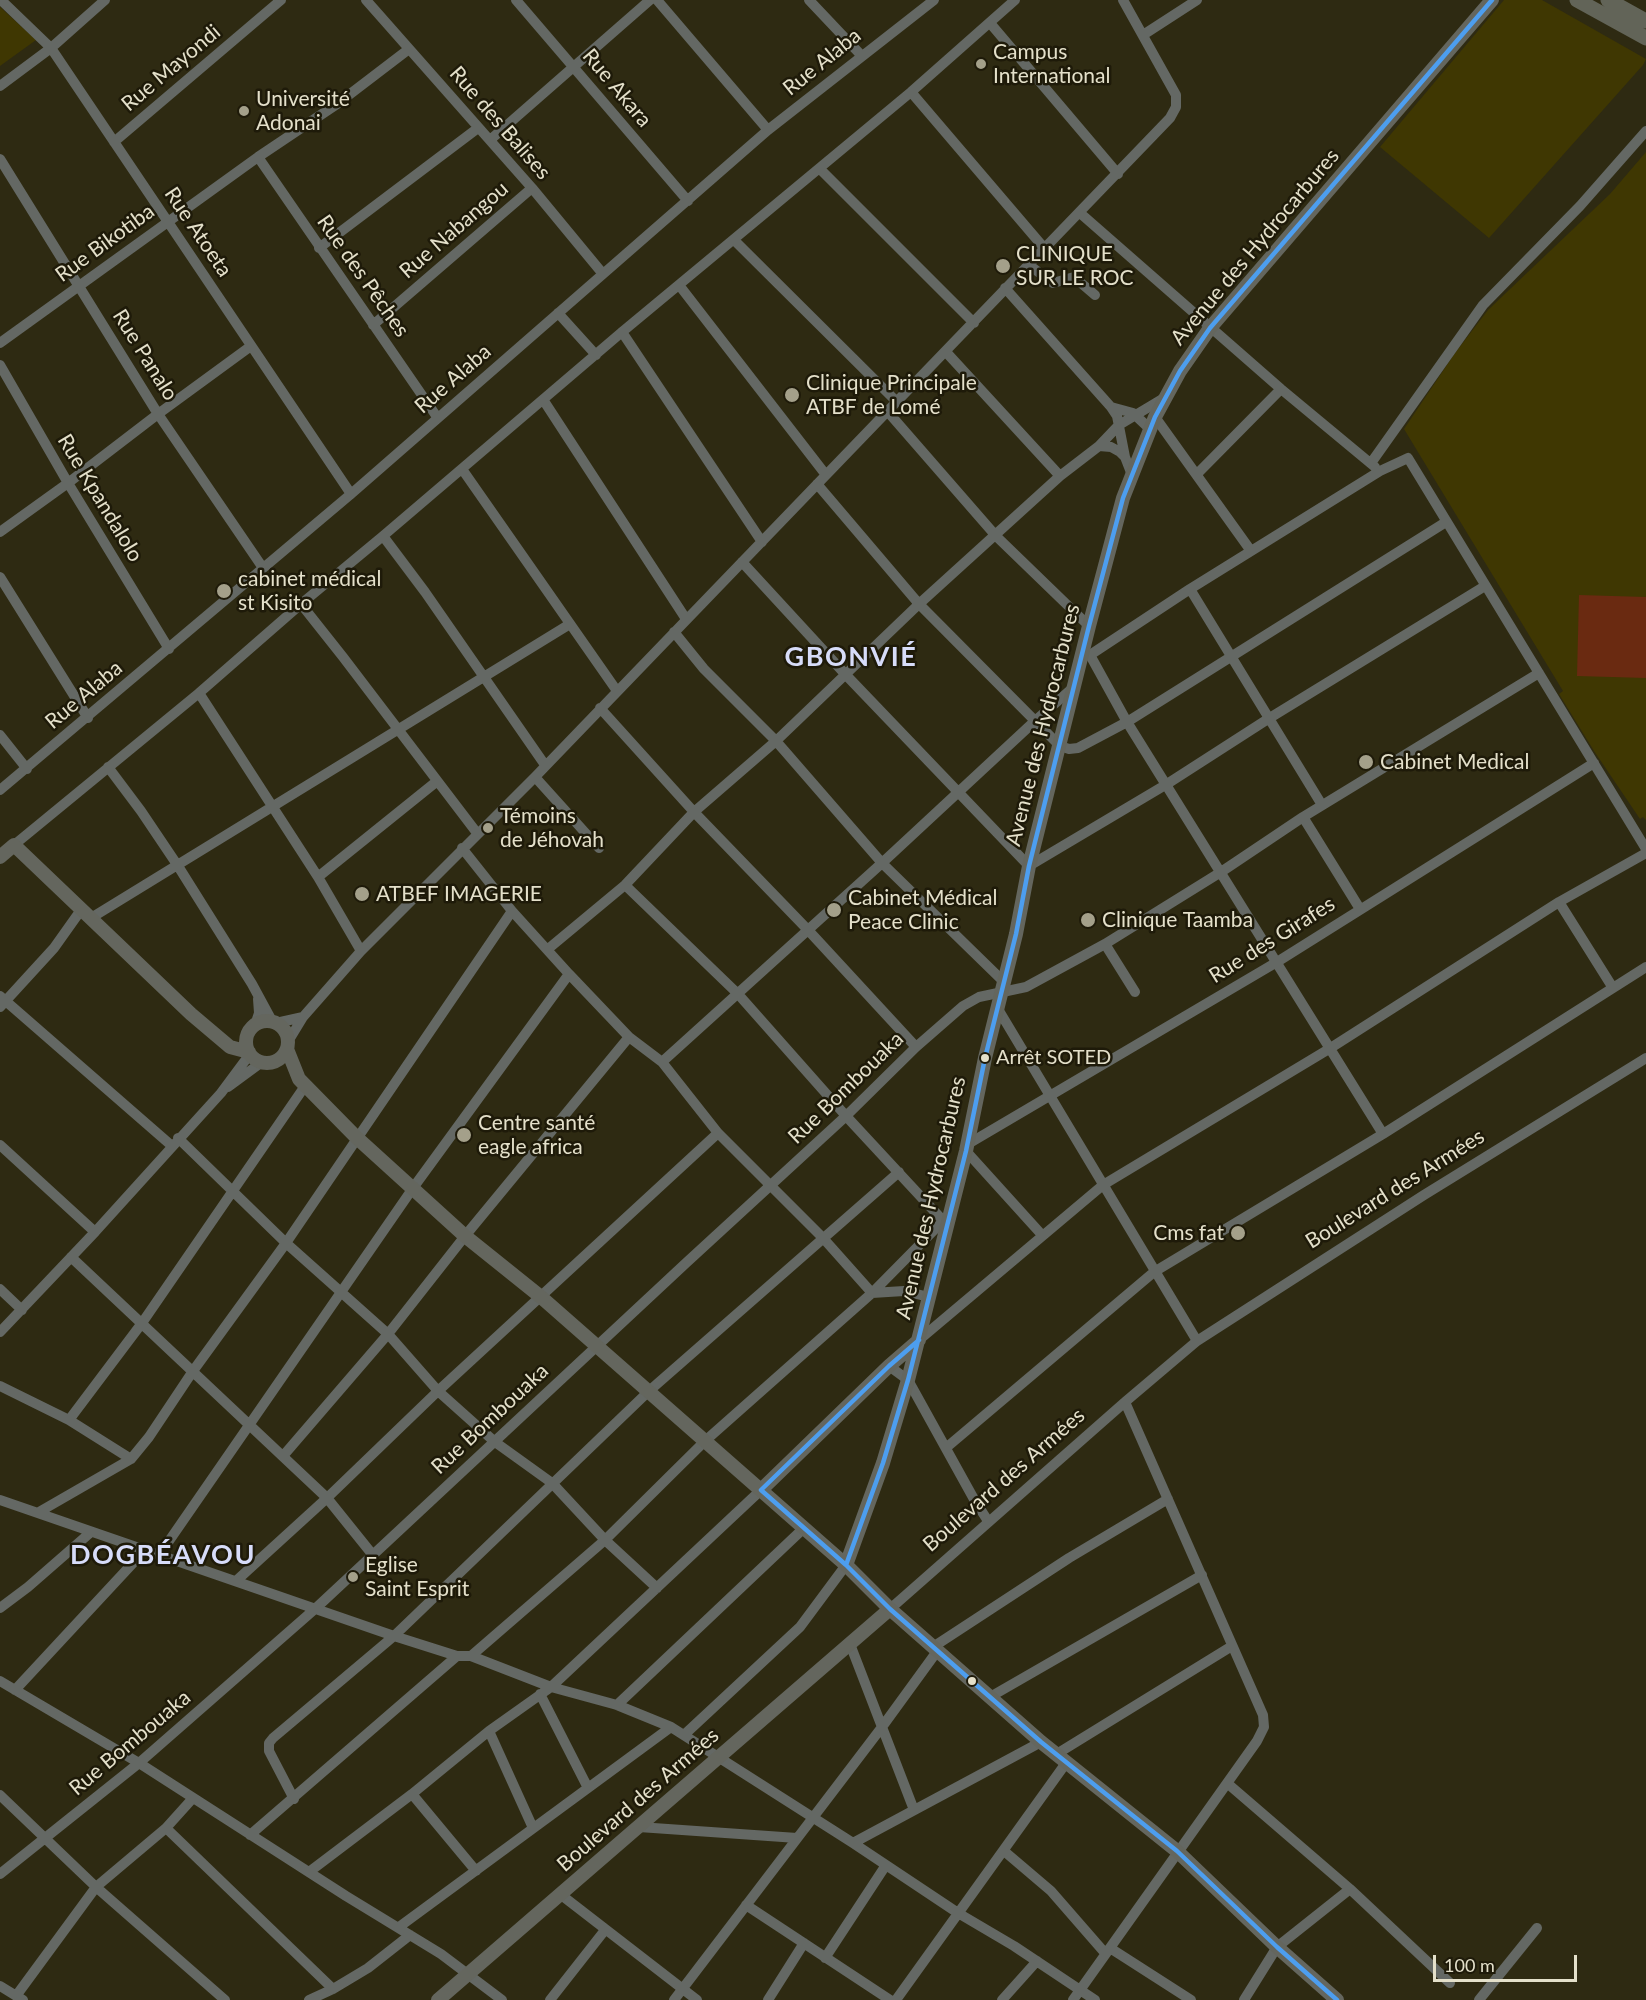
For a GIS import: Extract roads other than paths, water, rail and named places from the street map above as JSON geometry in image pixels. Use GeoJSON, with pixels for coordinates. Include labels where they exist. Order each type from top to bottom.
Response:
{"type":"FeatureCollection","features":[{"type":"Feature","properties":{"kind":"highway"},"geometry":{"type":"LineString","coordinates":[[1577,0],[1646,38]]}},
{"type":"Feature","properties":{"kind":"highway"},"geometry":{"type":"LineString","coordinates":[[1608,0],[1646,21]]}},
{"type":"Feature","properties":{"kind":"main road","name":"Avenue des Hydrocarbures"},"geometry":{"type":"LineString","coordinates":[[846,1565],[884,1463],[919,1340],[945,1223],[967,1148],[1029,866],[1075,686],[1086,655],[1089,626],[1123,498],[1132,474],[1164,398],[1186,361],[1210,328],[1492,0]]}},
{"type":"Feature","properties":{"kind":"main road"},"geometry":{"type":"LineString","coordinates":[[0,856],[14,845],[230,1047],[268,1062],[302,1083],[356,1137],[465,1236],[541,1297],[649,1391],[1041,1742],[1178,1851],[1277,1947],[1337,2000]]}},
{"type":"Feature","properties":{"kind":"main road"},"geometry":{"type":"LineString","coordinates":[[215,1034],[228,1037],[238,1035],[263,1021],[274,1022],[283,1029],[302,1083]]}},
{"type":"Feature","properties":{"kind":"main road"},"geometry":{"type":"LineString","coordinates":[[249,1053],[246,1040],[253,1027]]}},
{"type":"Feature","properties":{"kind":"main road"},"geometry":{"type":"LineString","coordinates":[[268,1062],[279,1059],[288,1044]]}},
{"type":"Feature","properties":{"kind":"main road"},"geometry":{"type":"LineString","coordinates":[[761,1490],[888,1366],[919,1340]]}},
{"type":"Feature","properties":{"kind":"main road","name":"Boulevard des Armées"},"geometry":{"type":"LineString","coordinates":[[438,2000],[890,1609]]}},
{"type":"Feature","properties":{"kind":"street","name":"Rue Atoeta"},"geometry":{"type":"LineString","coordinates":[[1,0],[51,48],[351,494]]}},
{"type":"Feature","properties":{"kind":"street"},"geometry":{"type":"LineString","coordinates":[[0,86],[51,48],[105,0]]}},
{"type":"Feature","properties":{"kind":"street","name":"Rue Mayondi"},"geometry":{"type":"LineString","coordinates":[[114,142],[281,0]]}},
{"type":"Feature","properties":{"kind":"street","name":"Rue des Balises"},"geometry":{"type":"LineString","coordinates":[[366,0],[532,188],[603,274]]}},
{"type":"Feature","properties":{"kind":"street","name":"Rue Akara"},"geometry":{"type":"LineString","coordinates":[[516,0],[688,201]]}},
{"type":"Feature","properties":{"kind":"street"},"geometry":{"type":"LineString","coordinates":[[490,140],[650,0]]}},
{"type":"Feature","properties":{"kind":"street"},"geometry":{"type":"LineString","coordinates":[[657,0],[768,130]]}},
{"type":"Feature","properties":{"kind":"street"},"geometry":{"type":"LineString","coordinates":[[809,0],[861,55]]}},
{"type":"Feature","properties":{"kind":"street","name":"Rue Alaba"},"geometry":{"type":"LineString","coordinates":[[0,790],[351,494],[768,130],[934,0]]}},
{"type":"Feature","properties":{"kind":"street"},"geometry":{"type":"LineString","coordinates":[[14,845],[199,693],[622,332],[820,169],[1015,0]]}},
{"type":"Feature","properties":{"kind":"street"},"geometry":{"type":"LineString","coordinates":[[288,1044],[303,1017],[361,951],[535,777],[1170,118],[1176,107],[1173,87],[1123,0]]}},
{"type":"Feature","properties":{"kind":"street"},"geometry":{"type":"LineString","coordinates":[[1143,35],[1197,0]]}},
{"type":"Feature","properties":{"kind":"street"},"geometry":{"type":"LineString","coordinates":[[990,22],[1118,174]]}},
{"type":"Feature","properties":{"kind":"street","name":"Rue Bikotiba"},"geometry":{"type":"LineString","coordinates":[[0,343],[258,157],[337,104],[409,49]]}},
{"type":"Feature","properties":{"kind":"street"},"geometry":{"type":"LineString","coordinates":[[911,92],[1045,249]]}},
{"type":"Feature","properties":{"kind":"street"},"geometry":{"type":"LineString","coordinates":[[319,248],[478,128]]}},
{"type":"Feature","properties":{"kind":"street"},"geometry":{"type":"LineString","coordinates":[[1371,463],[1483,305],[1580,206],[1646,131]]}},
{"type":"Feature","properties":{"kind":"street","name":"Rue des Pêches"},"geometry":{"type":"LineString","coordinates":[[258,157],[437,417]]}},
{"type":"Feature","properties":{"kind":"street","name":"Rue Panalo"},"geometry":{"type":"LineString","coordinates":[[0,159],[158,414],[263,568]]}},
{"type":"Feature","properties":{"kind":"street"},"geometry":{"type":"LineString","coordinates":[[820,169],[974,323]]}},
{"type":"Feature","properties":{"kind":"street","name":"Rue Nabangou"},"geometry":{"type":"LineString","coordinates":[[373,325],[532,188]]}},
{"type":"Feature","properties":{"kind":"street"},"geometry":{"type":"LineString","coordinates":[[1080,213],[1210,328],[1380,471]]}},
{"type":"Feature","properties":{"kind":"street"},"geometry":{"type":"LineString","coordinates":[[734,240],[897,402]]}},
{"type":"Feature","properties":{"kind":"street"},"geometry":{"type":"LineString","coordinates":[[1029,265],[1053,283],[1074,277],[1095,295]]}},
{"type":"Feature","properties":{"kind":"street"},"geometry":{"type":"LineString","coordinates":[[679,285],[826,475]]}},
{"type":"Feature","properties":{"kind":"street"},"geometry":{"type":"LineString","coordinates":[[1005,288],[1112,407],[1118,416],[1125,457],[1132,474]]}},
{"type":"Feature","properties":{"kind":"street"},"geometry":{"type":"LineString","coordinates":[[558,313],[596,355]]}},
{"type":"Feature","properties":{"kind":"street"},"geometry":{"type":"LineString","coordinates":[[622,332],[762,542]]}},
{"type":"Feature","properties":{"kind":"street"},"geometry":{"type":"LineString","coordinates":[[0,532],[251,346]]}},
{"type":"Feature","properties":{"kind":"street"},"geometry":{"type":"LineString","coordinates":[[946,352],[1060,476]]}},
{"type":"Feature","properties":{"kind":"street","name":"Rue Kpandalolo"},"geometry":{"type":"LineString","coordinates":[[0,365],[68,483],[169,649]]}},
{"type":"Feature","properties":{"kind":"street"},"geometry":{"type":"LineString","coordinates":[[1197,474],[1281,389]]}},
{"type":"Feature","properties":{"kind":"street"},"geometry":{"type":"LineString","coordinates":[[548,949],[625,885],[694,812],[776,741],[919,604],[1060,476],[1099,446],[1119,425],[1164,398]]}},
{"type":"Feature","properties":{"kind":"street"},"geometry":{"type":"LineString","coordinates":[[544,400],[686,620]]}},
{"type":"Feature","properties":{"kind":"street"},"geometry":{"type":"LineString","coordinates":[[1112,407],[1153,424],[1197,474],[1251,551]]}},
{"type":"Feature","properties":{"kind":"street"},"geometry":{"type":"LineString","coordinates":[[888,412],[996,536],[1089,626]]}},
{"type":"Feature","properties":{"kind":"street"},"geometry":{"type":"LineString","coordinates":[[1099,446],[1116,450],[1125,457]]}},
{"type":"Feature","properties":{"kind":"street"},"geometry":{"type":"LineString","coordinates":[[919,1340],[1103,1185],[1329,1049],[1559,902],[1646,851],[1410,460],[1403,459],[1190,588],[1086,655],[1329,1049],[1383,1134]]}},
{"type":"Feature","properties":{"kind":"street"},"geometry":{"type":"LineString","coordinates":[[462,469],[617,691]]}},
{"type":"Feature","properties":{"kind":"street"},"geometry":{"type":"LineString","coordinates":[[817,484],[919,604],[1060,746],[1069,750],[1078,748],[1127,722],[1446,522]]}},
{"type":"Feature","properties":{"kind":"street"},"geometry":{"type":"LineString","coordinates":[[383,536],[545,765]]}},
{"type":"Feature","properties":{"kind":"street"},"geometry":{"type":"LineString","coordinates":[[742,562],[846,675],[1029,866],[1167,784],[1485,586]]}},
{"type":"Feature","properties":{"kind":"street"},"geometry":{"type":"LineString","coordinates":[[0,577],[88,718]]}},
{"type":"Feature","properties":{"kind":"street"},"geometry":{"type":"LineString","coordinates":[[1190,588],[1322,805]]}},
{"type":"Feature","properties":{"kind":"street"},"geometry":{"type":"LineString","coordinates":[[301,604],[477,833]]}},
{"type":"Feature","properties":{"kind":"street"},"geometry":{"type":"LineString","coordinates":[[570,624],[178,866],[86,914],[2,1002],[232,1191],[286,1243],[388,1334],[438,1391],[495,1442],[552,1483],[605,1540],[657,1588]]}},
{"type":"Feature","properties":{"kind":"street"},"geometry":{"type":"LineString","coordinates":[[674,633],[704,669],[776,741],[882,862],[1003,987]]}},
{"type":"Feature","properties":{"kind":"street","name":"Rue Bombouaka"},"geometry":{"type":"LineString","coordinates":[[0,1874],[139,1763],[316,1608],[846,1116],[916,1047],[970,1001],[1003,987],[1026,987],[1105,944],[1221,872],[1322,805],[1539,673]]}},
{"type":"Feature","properties":{"kind":"street"},"geometry":{"type":"LineString","coordinates":[[662,1062],[1075,686]]}},
{"type":"Feature","properties":{"kind":"street"},"geometry":{"type":"LineString","coordinates":[[199,693],[318,877],[361,951]]}},
{"type":"Feature","properties":{"kind":"street"},"geometry":{"type":"LineString","coordinates":[[600,708],[694,812],[808,930],[916,1047]]}},
{"type":"Feature","properties":{"kind":"street"},"geometry":{"type":"LineString","coordinates":[[0,735],[27,769]]}},
{"type":"Feature","properties":{"kind":"street","name":"Rue des Girafes"},"geometry":{"type":"LineString","coordinates":[[967,1148],[1050,1096],[1277,962],[1594,763]]}},
{"type":"Feature","properties":{"kind":"street"},"geometry":{"type":"LineString","coordinates":[[108,767],[178,866],[274,1022],[303,1017]]}},
{"type":"Feature","properties":{"kind":"street"},"geometry":{"type":"LineString","coordinates":[[535,777],[598,848]]}},
{"type":"Feature","properties":{"kind":"street"},"geometry":{"type":"LineString","coordinates":[[318,877],[436,782]]}},
{"type":"Feature","properties":{"kind":"street"},"geometry":{"type":"LineString","coordinates":[[1303,817],[1360,909]]}},
{"type":"Feature","properties":{"kind":"street"},"geometry":{"type":"LineString","coordinates":[[462,848],[512,911],[570,974],[630,1037],[662,1062],[718,1133],[823,1238],[872,1293]]}},
{"type":"Feature","properties":{"kind":"street"},"geometry":{"type":"LineString","coordinates":[[471,1656],[605,1540],[705,1441],[872,1293],[945,1223],[738,994],[625,885]]}},
{"type":"Feature","properties":{"kind":"street"},"geometry":{"type":"LineString","coordinates":[[1559,902],[1613,988]]}},
{"type":"Feature","properties":{"kind":"street"},"geometry":{"type":"LineString","coordinates":[[39,1512],[131,1459],[149,1437],[193,1371],[286,1243],[512,911]]}},
{"type":"Feature","properties":{"kind":"street"},"geometry":{"type":"LineString","coordinates":[[1105,944],[1135,992]]}},
{"type":"Feature","properties":{"kind":"street"},"geometry":{"type":"LineString","coordinates":[[946,1447],[1154,1272],[1383,1134],[1646,967]]}},
{"type":"Feature","properties":{"kind":"street"},"geometry":{"type":"LineString","coordinates":[[160,1554],[413,1188],[570,974]]}},
{"type":"Feature","properties":{"kind":"street"},"geometry":{"type":"LineString","coordinates":[[253,1027],[259,1013],[258,996]]}},
{"type":"Feature","properties":{"kind":"street"},"geometry":{"type":"LineString","coordinates":[[998,1009],[1197,1341]]}},
{"type":"Feature","properties":{"kind":"street"},"geometry":{"type":"LineString","coordinates":[[283,1456],[388,1334],[465,1236],[630,1037]]}},
{"type":"Feature","properties":{"kind":"street"},"geometry":{"type":"LineString","coordinates":[[0,1332],[95,1232],[221,1093],[249,1053]]}},
{"type":"Feature","properties":{"kind":"street","name":"Boulevard des Armées"},"geometry":{"type":"LineString","coordinates":[[890,1609],[988,1521],[1197,1341],[1441,1184],[1646,1058]]}},
{"type":"Feature","properties":{"kind":"street"},"geometry":{"type":"LineString","coordinates":[[221,1093],[268,1062]]}},
{"type":"Feature","properties":{"kind":"street"},"geometry":{"type":"LineString","coordinates":[[69,1420],[142,1323],[302,1083]]}},
{"type":"Feature","properties":{"kind":"street"},"geometry":{"type":"LineString","coordinates":[[236,1581],[718,1133]]}},
{"type":"Feature","properties":{"kind":"street"},"geometry":{"type":"LineString","coordinates":[[0,1145],[95,1232]]}},
{"type":"Feature","properties":{"kind":"street"},"geometry":{"type":"LineString","coordinates":[[967,1148],[1041,1235]]}},
{"type":"Feature","properties":{"kind":"street"},"geometry":{"type":"LineString","coordinates":[[294,1798],[269,1751],[269,1743],[273,1738],[394,1636],[649,1391],[899,1172]]}},
{"type":"Feature","properties":{"kind":"street"},"geometry":{"type":"LineString","coordinates":[[71,1257],[327,1498],[372,1554]]}},
{"type":"Feature","properties":{"kind":"street"},"geometry":{"type":"LineString","coordinates":[[0,1289],[22,1310]]}},
{"type":"Feature","properties":{"kind":"street"},"geometry":{"type":"LineString","coordinates":[[872,1293],[904,1292],[929,1297]]}},
{"type":"Feature","properties":{"kind":"street"},"geometry":{"type":"LineString","coordinates":[[888,1366],[908,1380],[988,1521]]}},
{"type":"Feature","properties":{"kind":"street"},"geometry":{"type":"LineString","coordinates":[[0,1386],[69,1420],[131,1459]]}},
{"type":"Feature","properties":{"kind":"street"},"geometry":{"type":"LineString","coordinates":[[1073,2000],[1257,1741],[1264,1727],[1263,1715],[1125,1402]]}},
{"type":"Feature","properties":{"kind":"street"},"geometry":{"type":"LineString","coordinates":[[309,1872],[412,1794],[489,1731],[551,1687],[761,1490]]}},
{"type":"Feature","properties":{"kind":"street"},"geometry":{"type":"LineString","coordinates":[[674,2000],[882,1727],[935,1649],[1079,1551],[1168,1499]]}},
{"type":"Feature","properties":{"kind":"street"},"geometry":{"type":"LineString","coordinates":[[0,1500],[394,1636],[457,1656],[471,1656],[551,1687],[617,1705],[671,1727],[1095,2000]]}},
{"type":"Feature","properties":{"kind":"street"},"geometry":{"type":"LineString","coordinates":[[617,1705],[804,1528]]}},
{"type":"Feature","properties":{"kind":"street"},"geometry":{"type":"LineString","coordinates":[[0,1608],[91,1532]]}},
{"type":"Feature","properties":{"kind":"street"},"geometry":{"type":"LineString","coordinates":[[15,1690],[146,1549]]}},
{"type":"Feature","properties":{"kind":"street"},"geometry":{"type":"LineString","coordinates":[[684,1735],[800,1627],[846,1565]]}},
{"type":"Feature","properties":{"kind":"street"},"geometry":{"type":"LineString","coordinates":[[990,1697],[1202,1575]]}},
{"type":"Feature","properties":{"kind":"street"},"geometry":{"type":"LineString","coordinates":[[850,1644],[914,1810]]}},
{"type":"Feature","properties":{"kind":"street"},"geometry":{"type":"LineString","coordinates":[[896,2000],[1004,1851],[1061,1759],[1232,1646]]}},
{"type":"Feature","properties":{"kind":"street"},"geometry":{"type":"LineString","coordinates":[[250,1835],[457,1656]]}},
{"type":"Feature","properties":{"kind":"street"},"geometry":{"type":"LineString","coordinates":[[0,1681],[139,1763],[399,1927],[441,1954],[495,1998]]}},
{"type":"Feature","properties":{"kind":"street"},"geometry":{"type":"LineString","coordinates":[[540,1694],[588,1788]]}},
{"type":"Feature","properties":{"kind":"street"},"geometry":{"type":"LineString","coordinates":[[399,1927],[671,1727]]}},
{"type":"Feature","properties":{"kind":"street"},"geometry":{"type":"LineString","coordinates":[[489,1731],[534,1828]]}},
{"type":"Feature","properties":{"kind":"street"},"geometry":{"type":"LineString","coordinates":[[854,1843],[1041,1742]]}},
{"type":"Feature","properties":{"kind":"street"},"geometry":{"type":"LineString","coordinates":[[1227,1783],[1350,1888],[1450,1983]]}},
{"type":"Feature","properties":{"kind":"street"},"geometry":{"type":"LineString","coordinates":[[412,1794],[476,1871]]}},
{"type":"Feature","properties":{"kind":"street"},"geometry":{"type":"LineString","coordinates":[[0,1795],[96,1887],[225,2000]]}},
{"type":"Feature","properties":{"kind":"street"},"geometry":{"type":"LineString","coordinates":[[0,1986],[19,1998],[96,1887],[166,1828],[193,1798]]}},
{"type":"Feature","properties":{"kind":"street"},"geometry":{"type":"LineString","coordinates":[[639,1827],[797,1838]]}},
{"type":"Feature","properties":{"kind":"street"},"geometry":{"type":"LineString","coordinates":[[166,1828],[333,1989]]}},
{"type":"Feature","properties":{"kind":"street"},"geometry":{"type":"LineString","coordinates":[[1004,1851],[1051,1891],[1108,1950],[1191,2000]]}},
{"type":"Feature","properties":{"kind":"street"},"geometry":{"type":"LineString","coordinates":[[825,1958],[886,1865]]}},
{"type":"Feature","properties":{"kind":"street"},"geometry":{"type":"LineString","coordinates":[[1244,2000],[1277,1947],[1350,1888]]}},
{"type":"Feature","properties":{"kind":"street"},"geometry":{"type":"LineString","coordinates":[[560,1894],[697,2000]]}},
{"type":"Feature","properties":{"kind":"street"},"geometry":{"type":"LineString","coordinates":[[747,1905],[890,2000]]}},
{"type":"Feature","properties":{"kind":"street"},"geometry":{"type":"LineString","coordinates":[[1479,2000],[1537,1928]]}},
{"type":"Feature","properties":{"kind":"street"},"geometry":{"type":"LineString","coordinates":[[550,2000],[605,1930]]}},
{"type":"Feature","properties":{"kind":"street"},"geometry":{"type":"LineString","coordinates":[[309,2000],[368,1968],[410,1935]]}},
{"type":"Feature","properties":{"kind":"street"},"geometry":{"type":"LineString","coordinates":[[768,2000],[804,1943]]}},
{"type":"Feature","properties":{"kind":"street"},"geometry":{"type":"LineString","coordinates":[[1002,2000],[1037,1961]]}},
{"type":"Feature","properties":{"kind":"place","name":"Campus International"},"geometry":{"type":"Point","coordinates":[981,64]}},
{"type":"Feature","properties":{"kind":"place","name":"Université Adonai"},"geometry":{"type":"Point","coordinates":[244,111]}},
{"type":"Feature","properties":{"kind":"place","name":"CLINIQUE SUR LE ROC"},"geometry":{"type":"Point","coordinates":[1003,266]}},
{"type":"Feature","properties":{"kind":"place","name":"Clinique Principale ATBF de Lomé"},"geometry":{"type":"Point","coordinates":[792,395]}},
{"type":"Feature","properties":{"kind":"place","name":"cabinet médical st Kisito"},"geometry":{"type":"Point","coordinates":[224,591]}},
{"type":"Feature","properties":{"kind":"place","name":"Cabinet Medical"},"geometry":{"type":"Point","coordinates":[1366,762]}},
{"type":"Feature","properties":{"kind":"place","name":"Témoins de Jéhovah"},"geometry":{"type":"Point","coordinates":[488,828]}},
{"type":"Feature","properties":{"kind":"place","name":"ATBEF IMAGERIE"},"geometry":{"type":"Point","coordinates":[362,894]}},
{"type":"Feature","properties":{"kind":"place","name":"Cabinet Médical Peace Clinic"},"geometry":{"type":"Point","coordinates":[834,910]}},
{"type":"Feature","properties":{"kind":"place","name":"Clinique Taamba"},"geometry":{"type":"Point","coordinates":[1088,920]}},
{"type":"Feature","properties":{"kind":"place","name":"Arrêt SOTED"},"geometry":{"type":"Point","coordinates":[985,1058]}},
{"type":"Feature","properties":{"kind":"place","name":"Centre santé eagle africa"},"geometry":{"type":"Point","coordinates":[464,1135]}},
{"type":"Feature","properties":{"kind":"place","name":"Cms fat"},"geometry":{"type":"Point","coordinates":[1238,1233]}},
{"type":"Feature","properties":{"kind":"place","name":"Eglise Saint Esprit"},"geometry":{"type":"Point","coordinates":[353,1577]}},
{"type":"Feature","properties":{"kind":"district","name":"GBONVIÉ"},"geometry":{"type":"Point","coordinates":[851,657]}},
{"type":"Feature","properties":{"kind":"district","name":"DOGBÉAVOU"},"geometry":{"type":"Point","coordinates":[163,1555]}}]}
